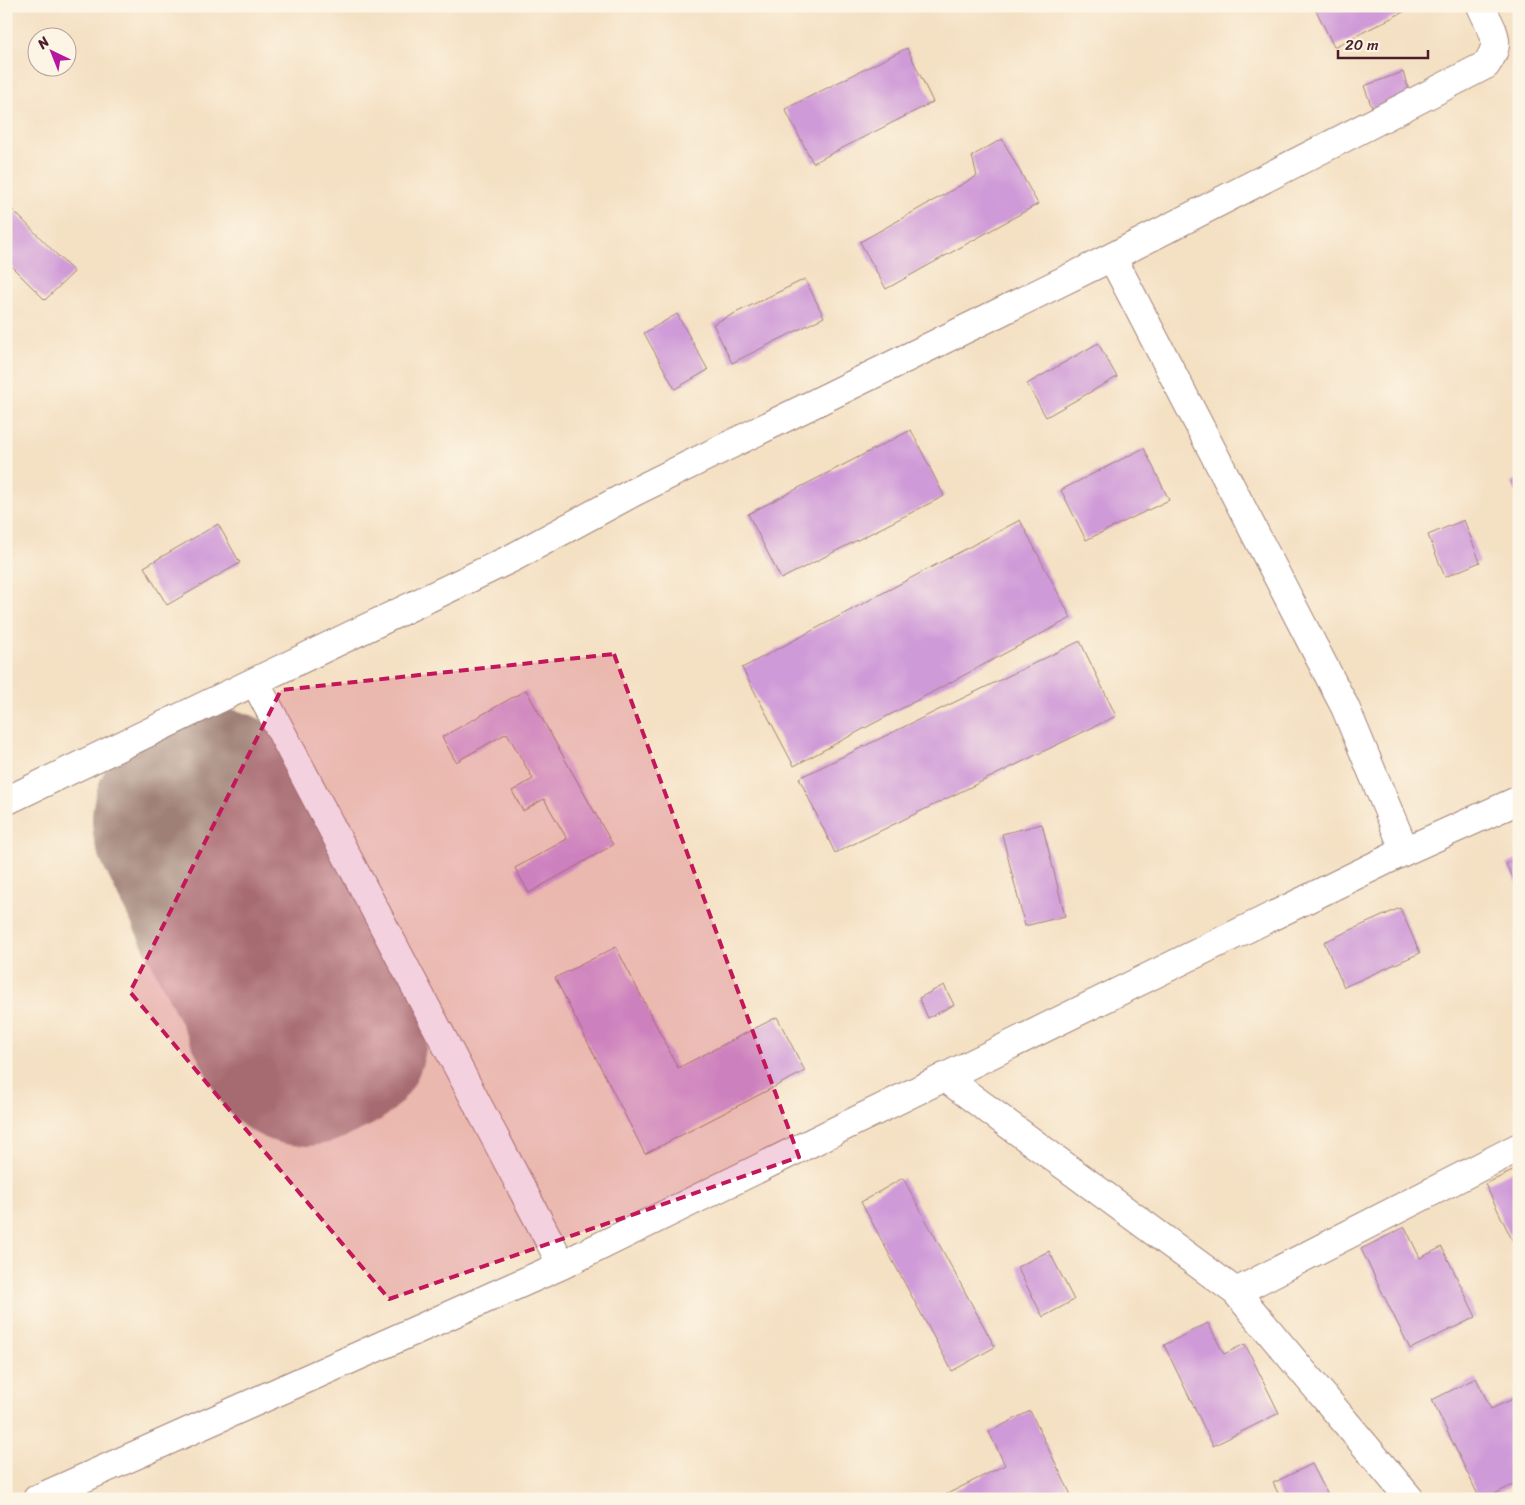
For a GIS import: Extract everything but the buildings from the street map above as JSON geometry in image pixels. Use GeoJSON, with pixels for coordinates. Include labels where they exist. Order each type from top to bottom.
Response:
{"type":"FeatureCollection","features":[{"type":"Feature","properties":{"kind":"street"},"geometry":{"type":"LineString","coordinates":[[6,801],[512,558],[634,492],[1112,257],[1486,65],[1493,55],[1497,42],[1481,6]]}},
{"type":"Feature","properties":{"kind":"street"},"geometry":{"type":"LineString","coordinates":[[1112,257],[1345,707],[1405,850]]}},
{"type":"Feature","properties":{"kind":"street"},"geometry":{"type":"LineString","coordinates":[[255,682],[562,1265]]}},
{"type":"Feature","properties":{"kind":"street"},"geometry":{"type":"LineString","coordinates":[[36,1499],[562,1265],[1405,850],[1519,800]]}},
{"type":"Feature","properties":{"kind":"street"},"geometry":{"type":"LineString","coordinates":[[944,1078],[1236,1292],[1410,1499]]}},
{"type":"Feature","properties":{"kind":"street"},"geometry":{"type":"LineString","coordinates":[[1236,1292],[1519,1147]]}},
{"type":"Feature","properties":{"kind":"highlighted area"},"geometry":{"type":"Polygon","coordinates":[[[614,654],[799,1157],[389,1299],[130,992],[281,690],[614,654]]]}},
{"type":"Feature","properties":{"kind":"runway"},"geometry":{"type":"LineString","coordinates":[[214,809],[326,1035],[304,1045],[193,820],[214,809]]}}]}
